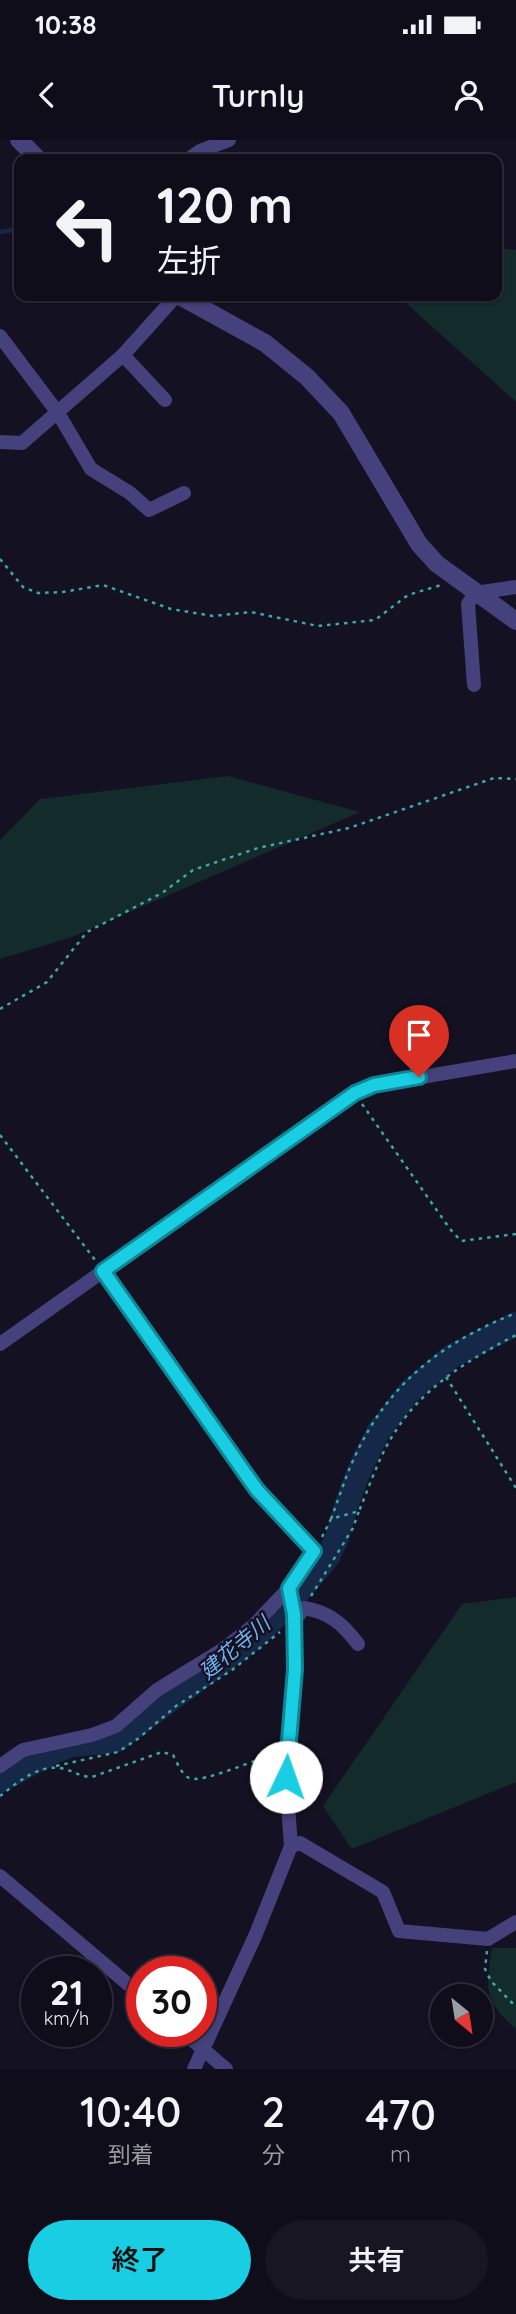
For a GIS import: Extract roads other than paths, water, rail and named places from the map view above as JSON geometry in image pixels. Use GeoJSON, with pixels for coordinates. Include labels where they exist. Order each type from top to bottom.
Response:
{"type":"FeatureCollection","features":[{"type":"Feature","properties":{"kind":"street"},"geometry":{"type":"LineString","coordinates":[[19,140],[33,154]]}},
{"type":"Feature","properties":{"kind":"street"},"geometry":{"type":"LineString","coordinates":[[196,154],[229,140]]}},
{"type":"Feature","properties":{"kind":"street"},"geometry":{"type":"LineString","coordinates":[[0,442],[22,443],[58,414],[180,301]]}},
{"type":"Feature","properties":{"kind":"street"},"geometry":{"type":"LineString","coordinates":[[191,301],[265,343],[307,377],[341,413],[419,544],[437,564],[516,621]]}},
{"type":"Feature","properties":{"kind":"street"},"geometry":{"type":"LineString","coordinates":[[0,336],[58,414],[91,469],[130,493],[149,510],[184,493]]}},
{"type":"Feature","properties":{"kind":"street"},"geometry":{"type":"LineString","coordinates":[[123,355],[166,400]]}},
{"type":"Feature","properties":{"kind":"street"},"geometry":{"type":"LineString","coordinates":[[474,685],[468,604],[475,593],[516,587]]}},
{"type":"Feature","properties":{"kind":"street"},"geometry":{"type":"LineString","coordinates":[[0,1343],[355,1093],[374,1085],[516,1061]]}},
{"type":"Feature","properties":{"kind":"street"},"geometry":{"type":"LineString","coordinates":[[0,1766],[23,1751],[92,1735],[116,1726],[157,1690],[222,1650],[253,1626],[289,1591],[314,1551],[257,1490],[103,1271]]}},
{"type":"Feature","properties":{"kind":"street"},"geometry":{"type":"LineString","coordinates":[[194,2069],[256,1934],[291,1846],[286,1777],[297,1614],[289,1591]]}},
{"type":"Feature","properties":{"kind":"street"},"geometry":{"type":"LineString","coordinates":[[297,1614],[316,1610],[341,1622],[358,1644]]}},
{"type":"Feature","properties":{"kind":"street"},"geometry":{"type":"LineString","coordinates":[[291,1846],[300,1843],[383,1892],[399,1931],[488,1939],[516,1922]]}},
{"type":"Feature","properties":{"kind":"street"},"geometry":{"type":"LineString","coordinates":[[0,1876],[126,1982]]}},
{"type":"Feature","properties":{"kind":"street"},"geometry":{"type":"LineString","coordinates":[[202,2047],[226,2069]]}},
{"type":"Feature","properties":{"kind":"waterway"},"geometry":{"type":"LineString","coordinates":[[0,232],[14,230]]}},
{"type":"Feature","properties":{"kind":"waterway","name":"建花寺川"},"geometry":{"type":"LineString","coordinates":[[0,1781],[53,1752],[73,1745],[115,1741],[254,1638],[285,1608],[328,1557],[359,1471],[378,1432],[410,1391],[452,1356],[516,1324]]}}]}
